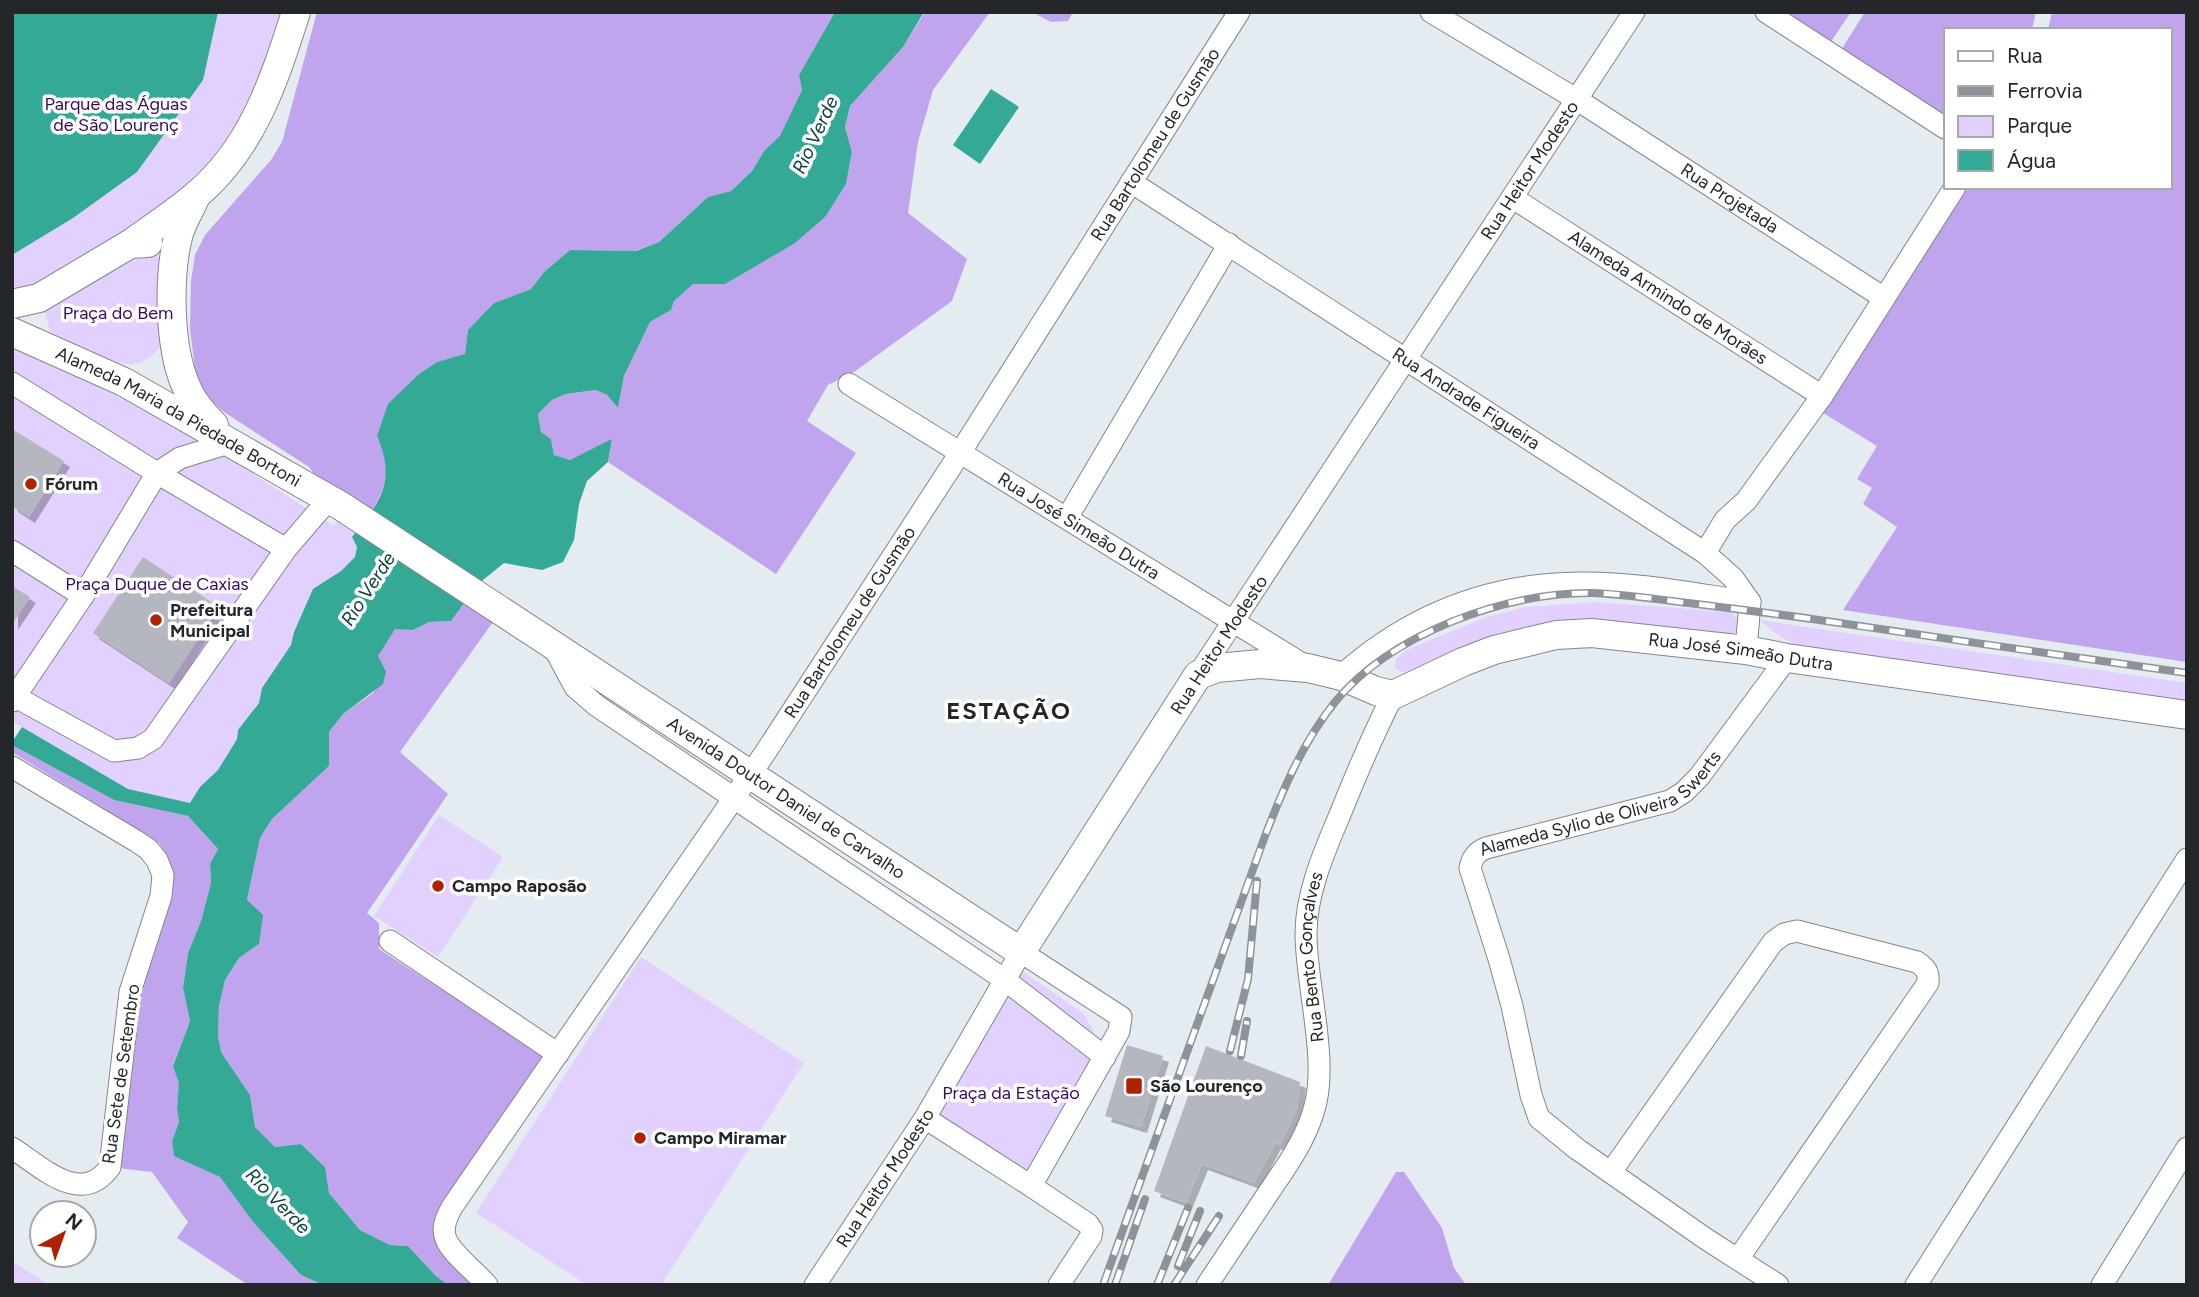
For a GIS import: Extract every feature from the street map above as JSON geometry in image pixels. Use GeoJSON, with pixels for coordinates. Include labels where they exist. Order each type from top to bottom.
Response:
{"type":"FeatureCollection","features":[{"type":"Feature","properties":{"kind":"main road"},"geometry":{"type":"LineString","coordinates":[[45,346],[25,301],[130,244],[197,195],[251,130],[273,83],[296,12]]}},
{"type":"Feature","properties":{"kind":"main road"},"geometry":{"type":"LineString","coordinates":[[197,195],[178,235],[173,272],[178,365],[192,399],[232,442]]}},
{"type":"Feature","properties":{"kind":"main road"},"geometry":{"type":"LineString","coordinates":[[130,244],[152,243],[160,246],[173,272]]}},
{"type":"Feature","properties":{"kind":"main road","name":"Alameda Maria da Piedade Bortoni"},"geometry":{"type":"LineString","coordinates":[[12,332],[124,382],[232,442],[335,503],[524,625]]}},
{"type":"Feature","properties":{"kind":"main road"},"geometry":{"type":"LineString","coordinates":[[124,382],[153,375],[164,365],[176,347]]}},
{"type":"Feature","properties":{"kind":"main road","name":"Avenida Doutor Daniel de Carvalho"},"geometry":{"type":"LineString","coordinates":[[524,625],[742,787],[1020,953]]}},
{"type":"Feature","properties":{"kind":"main road","name":"Rua José Simeão Dutra"},"geometry":{"type":"LineString","coordinates":[[1198,675],[1217,668],[1260,664],[1308,668],[1341,676],[1393,695],[1494,650],[1556,635],[1592,633],[1746,650],[2187,715]]}},
{"type":"Feature","properties":{"kind":"main road","name":"Rua Heitor Modesto"},"geometry":{"type":"LineString","coordinates":[[1020,953],[1198,675]]}},
{"type":"Feature","properties":{"kind":"street","name":"Rua Bartolomeu de Gusmão"},"geometry":{"type":"LineString","coordinates":[[488,1285],[446,1240],[446,1219],[452,1207],[742,787],[960,453],[1239,12]]}},
{"type":"Feature","properties":{"kind":"street"},"geometry":{"type":"LineString","coordinates":[[1430,12],[1576,99]]}},
{"type":"Feature","properties":{"kind":"street","name":"Rua Heitor Modesto"},"geometry":{"type":"LineString","coordinates":[[1198,675],[1634,12]]}},
{"type":"Feature","properties":{"kind":"street"},"geometry":{"type":"LineString","coordinates":[[1766,12],[1944,127]]}},
{"type":"Feature","properties":{"kind":"street","name":"Rua Projetada"},"geometry":{"type":"LineString","coordinates":[[1576,99],[1884,298]]}},
{"type":"Feature","properties":{"kind":"street","name":"Rua Andrade Figueira"},"geometry":{"type":"LineString","coordinates":[[1131,182],[1705,553],[1733,578],[1750,602]]}},
{"type":"Feature","properties":{"kind":"street"},"geometry":{"type":"LineString","coordinates":[[1705,553],[1726,520],[1746,501],[1822,396],[1954,189]]}},
{"type":"Feature","properties":{"kind":"street","name":"Alameda Armindo de Morães"},"geometry":{"type":"LineString","coordinates":[[1513,198],[1822,396]]}},
{"type":"Feature","properties":{"kind":"street"},"geometry":{"type":"LineString","coordinates":[[1067,518],[1229,244]]}},
{"type":"Feature","properties":{"kind":"street"},"geometry":{"type":"LineString","coordinates":[[12,383],[286,549]]}},
{"type":"Feature","properties":{"kind":"street","name":"Rua José Simeão Dutra"},"geometry":{"type":"LineString","coordinates":[[849,384],[1308,668]]}},
{"type":"Feature","properties":{"kind":"street"},"geometry":{"type":"LineString","coordinates":[[232,442],[180,458],[157,473],[83,596],[13,698],[114,751],[138,748],[153,739],[286,549],[335,503]]}},
{"type":"Feature","properties":{"kind":"street"},"geometry":{"type":"LineString","coordinates":[[12,551],[83,596]]}},
{"type":"Feature","properties":{"kind":"street"},"geometry":{"type":"LineString","coordinates":[[1341,676],[1369,651],[1395,633],[1458,603],[1494,593],[1549,584],[1636,586],[1750,602],[1746,650]]}},
{"type":"Feature","properties":{"kind":"street","name":"Alameda Sylio de Oliveira Swerts"},"geometry":{"type":"LineString","coordinates":[[1611,1172],[1539,1118],[1531,1096],[1512,1006],[1469,869],[1471,860],[1478,851],[1486,848],[1670,801],[1699,777],[1787,658]]}},
{"type":"Feature","properties":{"kind":"street","name":"Rua Bento Gonçalves"},"geometry":{"type":"LineString","coordinates":[[1207,1285],[1299,1147],[1314,1112],[1318,1066],[1306,933],[1308,910],[1326,848],[1373,735],[1393,695]]}},
{"type":"Feature","properties":{"kind":"street","name":"Rua Sete de Setembro"},"geometry":{"type":"LineString","coordinates":[[12,767],[148,849],[157,860],[163,875],[161,896],[130,992],[110,1167],[102,1178],[80,1185],[66,1183],[12,1148]]}},
{"type":"Feature","properties":{"kind":"street"},"geometry":{"type":"LineString","coordinates":[[742,787],[1005,980],[1105,1057]]}},
{"type":"Feature","properties":{"kind":"street"},"geometry":{"type":"LineString","coordinates":[[1916,1285],[2187,859]]}},
{"type":"Feature","properties":{"kind":"street"},"geometry":{"type":"LineString","coordinates":[[1738,1259],[1927,983],[1928,974],[1925,967],[1917,962],[1797,931],[1784,934],[1773,942],[1611,1172],[1738,1259],[1778,1285]]}},
{"type":"Feature","properties":{"kind":"street"},"geometry":{"type":"LineString","coordinates":[[390,941],[558,1054]]}},
{"type":"Feature","properties":{"kind":"street"},"geometry":{"type":"LineString","coordinates":[[1020,953],[1121,1017],[1119,1031],[1031,1186]]}},
{"type":"Feature","properties":{"kind":"street","name":"Rua Heitor Modesto"},"geometry":{"type":"LineString","coordinates":[[815,1285],[925,1118],[1020,953]]}},
{"type":"Feature","properties":{"kind":"street"},"geometry":{"type":"LineString","coordinates":[[925,1118],[1088,1224],[1092,1230],[1091,1236],[1059,1285]]}},
{"type":"Feature","properties":{"kind":"street"},"geometry":{"type":"LineString","coordinates":[[2102,1285],[2187,1148]]}},
{"type":"Feature","properties":{"kind":"green space","name":"Parque das Águas de São Lourenç"},"geometry":{"type":"Polygon","coordinates":[[[12,12],[280,12],[259,94],[208,174],[63,274],[12,294],[12,12]]]}},
{"type":"Feature","properties":{"kind":"green space","name":"Praça do Bem"},"geometry":{"type":"Polygon","coordinates":[[[151,250],[161,261],[163,342],[147,360],[121,363],[50,331],[43,307],[129,253],[151,250]]]}},
{"type":"Feature","properties":{"kind":"green space","name":"Praça Duque de Caxias"},"geometry":{"type":"Polygon","coordinates":[[[12,346],[121,396],[186,431],[334,526],[337,521],[355,533],[352,537],[357,547],[355,557],[341,571],[313,589],[291,645],[262,688],[259,703],[238,730],[237,739],[218,770],[200,787],[190,803],[128,789],[12,721],[12,346]]]}},
{"type":"Feature","properties":{"kind":"green space"},"geometry":{"type":"Polygon","coordinates":[[[1594,602],[1731,612],[1741,623],[1738,631],[1729,635],[1560,621],[1498,633],[1411,670],[1401,672],[1394,667],[1396,659],[1406,650],[1486,617],[1526,607],[1594,602]]]}},
{"type":"Feature","properties":{"kind":"green space"},"geometry":{"type":"Polygon","coordinates":[[[1760,620],[2187,683],[2187,710],[1806,648],[1788,641],[1760,620]]]}},
{"type":"Feature","properties":{"kind":"green space","name":"Campo Raposão"},"geometry":{"type":"Polygon","coordinates":[[[439,815],[503,857],[438,957],[374,916],[439,815]]]}},
{"type":"Feature","properties":{"kind":"green space","name":"Campo Miramar"},"geometry":{"type":"Polygon","coordinates":[[[641,957],[804,1063],[661,1285],[587,1285],[476,1213],[641,957]]]}},
{"type":"Feature","properties":{"kind":"green space","name":"Praça da Estação"},"geometry":{"type":"Polygon","coordinates":[[[1022,971],[1083,1013],[1094,1032],[1096,1049],[1025,1173],[937,1118],[1022,971]]]}},
{"type":"Feature","properties":{"kind":"green space"},"geometry":{"type":"Polygon","coordinates":[[[12,1261],[49,1285],[12,1285],[12,1261]]]}},
{"type":"Feature","properties":{"kind":"shaded area"},"geometry":{"type":"Polygon","coordinates":[[[317,12],[835,12],[799,75],[802,90],[780,137],[764,151],[752,171],[731,191],[708,197],[659,242],[635,251],[570,250],[544,272],[531,289],[494,303],[468,330],[465,355],[437,362],[419,374],[377,436],[385,458],[386,476],[381,494],[370,514],[321,484],[309,467],[210,400],[201,387],[195,370],[190,328],[191,281],[195,255],[205,235],[271,160],[282,142],[317,12]]]}},
{"type":"Feature","properties":{"kind":"shaded area"},"geometry":{"type":"Polygon","coordinates":[[[925,12],[990,12],[933,90],[918,142],[908,213],[967,259],[952,301],[854,372],[828,385],[807,421],[856,453],[776,574],[608,462],[612,440],[570,460],[554,455],[551,439],[541,432],[538,414],[552,400],[566,394],[596,390],[607,395],[618,408],[624,376],[650,322],[671,310],[674,301],[693,283],[725,284],[826,216],[846,184],[852,152],[845,127],[850,106],[903,47],[925,12]]]}},
{"type":"Feature","properties":{"kind":"shaded area"},"geometry":{"type":"Polygon","coordinates":[[[1032,12],[1073,12],[1068,21],[1051,22],[1032,12]]]}},
{"type":"Feature","properties":{"kind":"shaded area"},"geometry":{"type":"Polygon","coordinates":[[[1784,12],[1851,12],[1830,43],[1784,12]]]}},
{"type":"Feature","properties":{"kind":"shaded area"},"geometry":{"type":"Polygon","coordinates":[[[1865,12],[2036,12],[2032,28],[1944,28],[1944,117],[1841,50],[1865,12]]]}},
{"type":"Feature","properties":{"kind":"shaded area"},"geometry":{"type":"Polygon","coordinates":[[[2052,12],[2187,12],[2187,662],[1843,610],[1897,527],[1863,504],[1872,488],[1857,479],[1877,446],[1820,411],[1967,189],[2171,189],[2171,28],[2048,28],[2052,12]]]}},
{"type":"Feature","properties":{"kind":"shaded area"},"geometry":{"type":"Polygon","coordinates":[[[464,603],[493,622],[400,752],[448,794],[367,913],[379,923],[379,949],[543,1055],[436,1214],[435,1228],[480,1285],[448,1285],[408,1246],[390,1245],[360,1230],[329,1193],[324,1166],[301,1144],[275,1147],[255,1127],[250,1095],[221,1052],[218,1035],[219,1006],[225,980],[239,958],[259,944],[247,900],[260,838],[272,819],[329,766],[329,732],[343,714],[373,693],[386,670],[377,656],[395,628],[413,630],[429,622],[451,621],[464,603]]]}},
{"type":"Feature","properties":{"kind":"shaded area"},"geometry":{"type":"Polygon","coordinates":[[[12,745],[114,800],[188,816],[218,849],[210,864],[211,883],[201,921],[188,953],[183,988],[190,1021],[173,1065],[180,1083],[177,1109],[179,1122],[172,1141],[174,1155],[220,1177],[253,1222],[301,1275],[323,1285],[248,1285],[177,1238],[188,1222],[152,1172],[118,1168],[136,996],[172,875],[167,856],[159,843],[12,752],[12,745]]]}},
{"type":"Feature","properties":{"kind":"shaded area"},"geometry":{"type":"Polygon","coordinates":[[[1396,1172],[1404,1172],[1442,1228],[1454,1268],[1466,1285],[1328,1285],[1396,1172]]]}},
{"type":"Feature","properties":{"kind":"water","name":"Parque das Águas de São Lourenç"},"geometry":{"type":"Polygon","coordinates":[[[12,12],[218,12],[203,80],[137,172],[73,218],[12,255],[12,12]]]}},
{"type":"Feature","properties":{"kind":"water","name":"Rio Verde"},"geometry":{"type":"Polygon","coordinates":[[[835,12],[924,12],[903,47],[850,106],[845,127],[852,152],[846,184],[826,216],[795,243],[725,284],[693,284],[674,301],[671,310],[650,322],[624,376],[618,408],[607,395],[596,390],[566,394],[552,400],[538,414],[541,432],[551,439],[554,455],[570,460],[612,439],[608,462],[587,481],[579,504],[574,540],[563,562],[542,570],[504,563],[478,584],[451,621],[429,622],[413,630],[395,629],[378,656],[386,671],[383,684],[343,714],[329,732],[329,766],[272,819],[260,838],[247,900],[263,915],[259,944],[239,958],[225,980],[219,1006],[218,1035],[221,1052],[250,1095],[255,1127],[275,1147],[301,1144],[325,1167],[329,1193],[360,1230],[390,1245],[408,1246],[448,1285],[323,1285],[301,1275],[253,1222],[220,1177],[174,1156],[172,1141],[179,1122],[179,1083],[173,1066],[190,1021],[183,988],[188,953],[201,921],[211,883],[210,864],[218,849],[188,816],[114,800],[12,745],[12,742],[22,727],[128,789],[190,803],[200,787],[218,770],[237,739],[238,730],[259,703],[262,688],[291,645],[313,589],[341,571],[355,557],[357,547],[352,537],[371,513],[385,479],[383,452],[377,436],[388,404],[419,374],[437,362],[465,354],[468,330],[494,303],[531,289],[544,272],[570,250],[636,251],[659,242],[708,197],[731,191],[752,171],[764,151],[780,136],[802,90],[799,75],[835,12]]]}},
{"type":"Feature","properties":{"kind":"water"},"geometry":{"type":"Polygon","coordinates":[[[991,89],[1019,107],[980,164],[953,145],[991,89]]]}},
{"type":"Feature","properties":{"kind":"building","name":"Fórum"},"geometry":{"type":"Polygon","coordinates":[[[12,429],[64,461],[29,517],[12,506],[12,429]]]}},
{"type":"Feature","properties":{"kind":"building","name":"Prefeitura Municipal"},"geometry":{"type":"Polygon","coordinates":[[[143,557],[219,607],[169,683],[93,633],[143,557]]]}},
{"type":"Feature","properties":{"kind":"building"},"geometry":{"type":"Polygon","coordinates":[[[12,586],[30,597],[12,624],[12,586]]]}},
{"type":"Feature","properties":{"kind":"building","name":"São Lourenço"},"geometry":{"type":"Polygon","coordinates":[[[1127,1045],[1163,1056],[1141,1127],[1105,1116],[1127,1045]]]}},
{"type":"Feature","properties":{"kind":"building"},"geometry":{"type":"Polygon","coordinates":[[[1206,1046],[1300,1082],[1297,1108],[1280,1145],[1275,1143],[1254,1183],[1202,1164],[1186,1203],[1154,1191],[1206,1046]]]}},
{"type":"Feature","properties":{"kind":"railway"},"geometry":{"type":"LineString","coordinates":[[1103,1285],[1265,836],[1295,766],[1313,733],[1335,702],[1387,656],[1418,637],[1487,609],[1523,600],[1558,595],[1613,594],[1790,616],[2187,673]]}},
{"type":"Feature","properties":{"kind":"railway"},"geometry":{"type":"LineString","coordinates":[[1230,1051],[1248,979],[1257,881]]}},
{"type":"Feature","properties":{"kind":"railway"},"geometry":{"type":"LineString","coordinates":[[1241,1056],[1247,1021]]}},
{"type":"Feature","properties":{"kind":"railway"},"geometry":{"type":"LineString","coordinates":[[1115,1285],[1145,1199]]}},
{"type":"Feature","properties":{"kind":"railway"},"geometry":{"type":"LineString","coordinates":[[1157,1285],[1188,1208]]}},
{"type":"Feature","properties":{"kind":"railway"},"geometry":{"type":"LineString","coordinates":[[1178,1266],[1200,1211]]}},
{"type":"Feature","properties":{"kind":"railway"},"geometry":{"type":"LineString","coordinates":[[1174,1285],[1219,1216]]}},
{"type":"Feature","properties":{"kind":"place","name":"Fórum"},"geometry":{"type":"Point","coordinates":[31,484]}},
{"type":"Feature","properties":{"kind":"place","name":"Prefeitura Municipal"},"geometry":{"type":"Point","coordinates":[156,620]}},
{"type":"Feature","properties":{"kind":"place","name":"Campo Raposão"},"geometry":{"type":"Point","coordinates":[438,886]}},
{"type":"Feature","properties":{"kind":"place","name":"São Lourenço"},"geometry":{"type":"Point","coordinates":[1134,1086]}},
{"type":"Feature","properties":{"kind":"place","name":"Campo Miramar"},"geometry":{"type":"Point","coordinates":[640,1138]}},
{"type":"Feature","properties":{"kind":"district","name":"ESTAÇÃO"},"geometry":{"type":"Point","coordinates":[1009,710]}}]}
